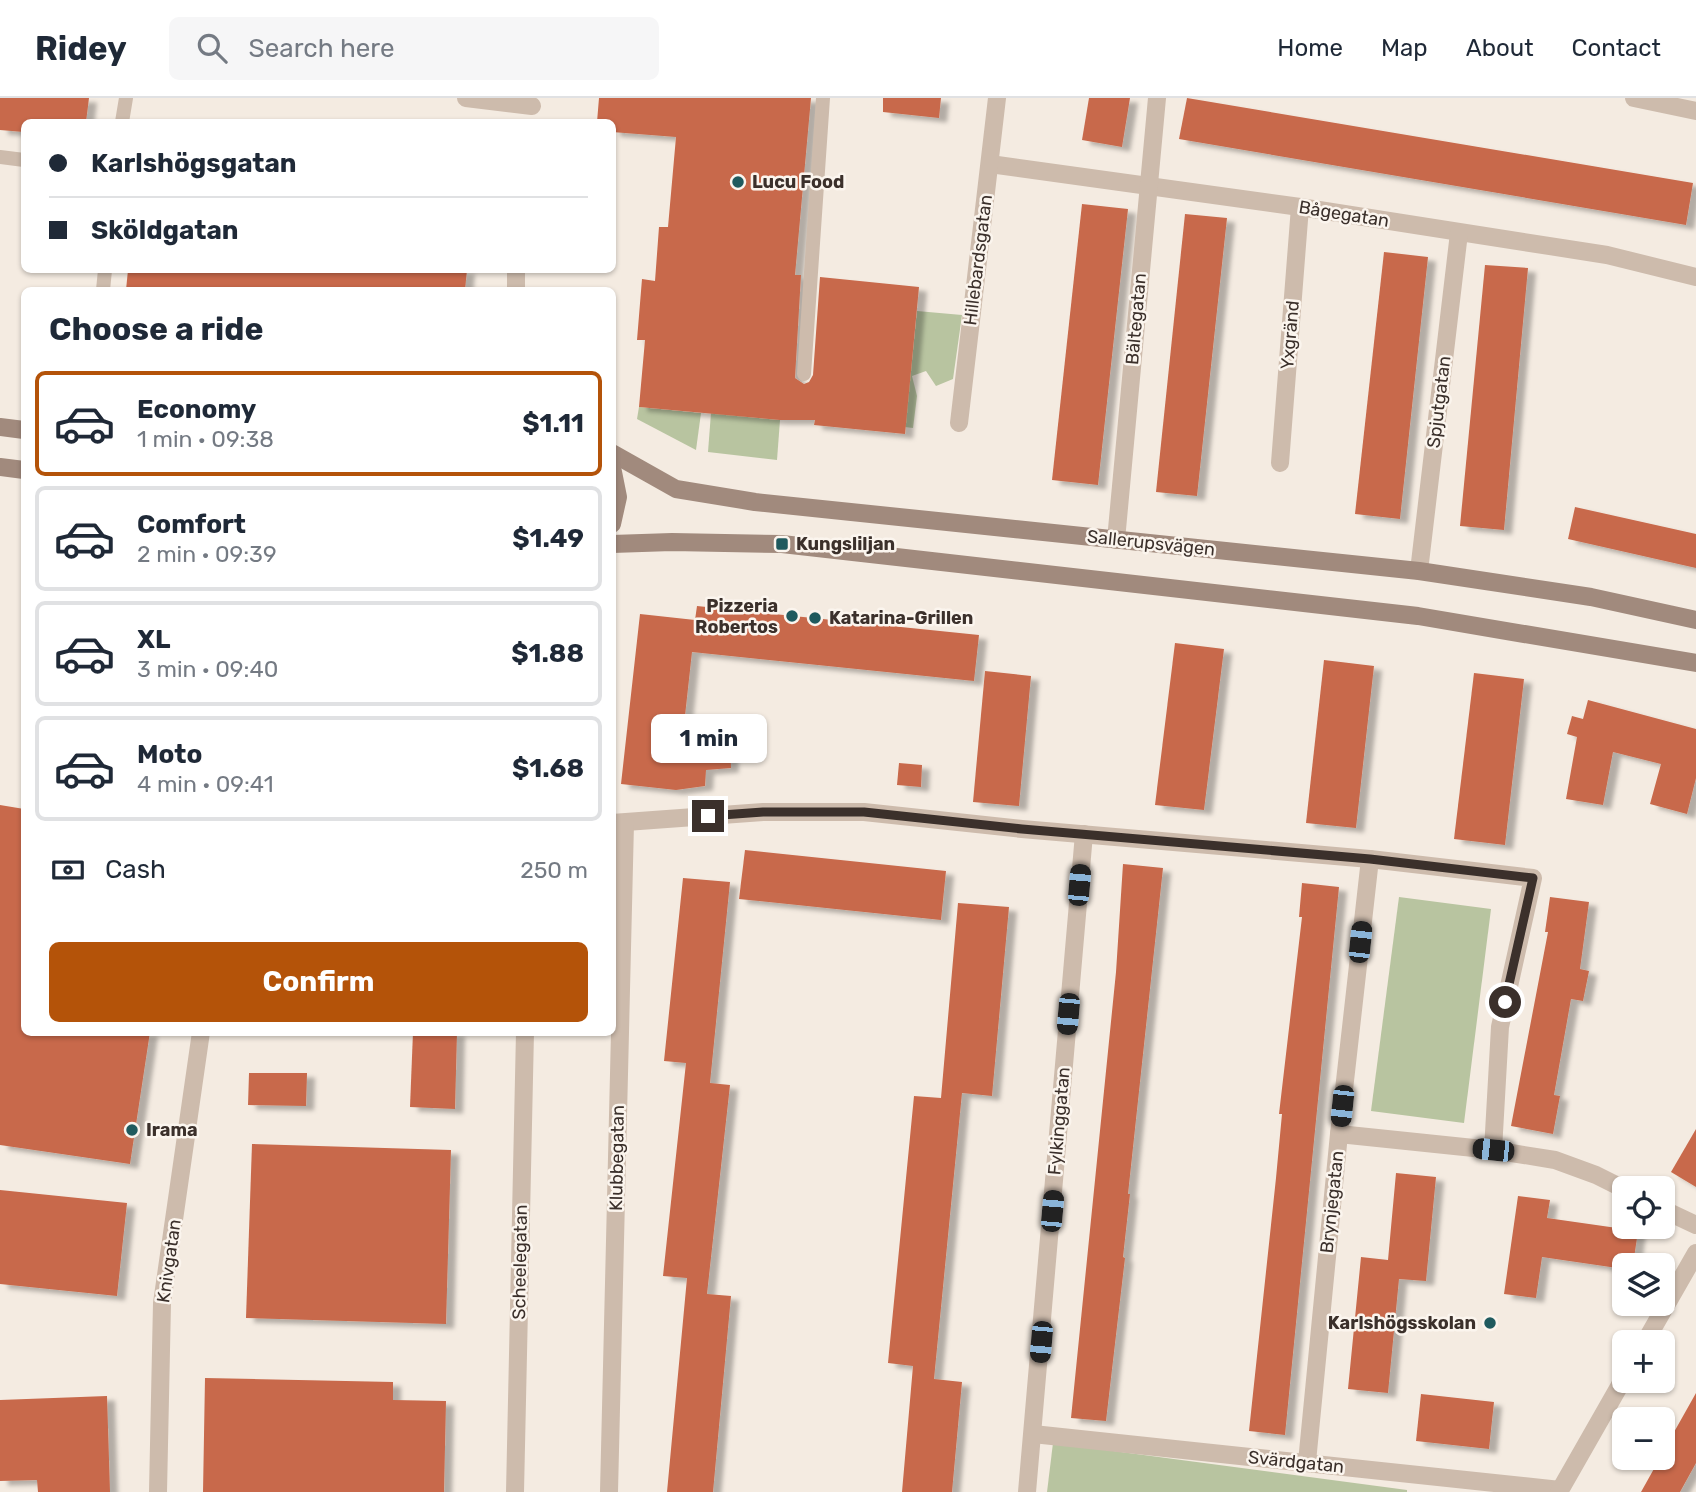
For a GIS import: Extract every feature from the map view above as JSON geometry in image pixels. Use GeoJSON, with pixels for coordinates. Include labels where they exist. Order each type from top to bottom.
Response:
{"type":"FeatureCollection","features":[{"type":"Feature","properties":{"kind":"main road"},"geometry":{"type":"LineString","coordinates":[[0,427],[21,430]]}},
{"type":"Feature","properties":{"kind":"main road","name":"Sallerupsvägen"},"geometry":{"type":"LineString","coordinates":[[616,455],[676,489],[755,502],[1419,571],[1591,597],[1696,620]]}},
{"type":"Feature","properties":{"kind":"main road"},"geometry":{"type":"LineString","coordinates":[[0,467],[21,470]]}},
{"type":"Feature","properties":{"kind":"main road"},"geometry":{"type":"LineString","coordinates":[[616,487],[616,506]]}},
{"type":"Feature","properties":{"kind":"main road"},"geometry":{"type":"LineString","coordinates":[[616,544],[782,544],[1418,617],[1696,663]]}},
{"type":"Feature","properties":{"kind":"street"},"geometry":{"type":"LineString","coordinates":[[466,98],[532,109]]}},
{"type":"Feature","properties":{"kind":"street","name":"Hillebardsgatan"},"geometry":{"type":"LineString","coordinates":[[959,423],[998,98]]}},
{"type":"Feature","properties":{"kind":"street","name":"Bältegatan"},"geometry":{"type":"LineString","coordinates":[[1116,540],[1157,98]]}},
{"type":"Feature","properties":{"kind":"street"},"geometry":{"type":"LineString","coordinates":[[1634,98],[1696,111]]}},
{"type":"Feature","properties":{"kind":"street","name":"Bågegatan"},"geometry":{"type":"LineString","coordinates":[[990,164],[1300,207],[1607,255],[1696,277]]}},
{"type":"Feature","properties":{"kind":"street","name":"Yxgränd"},"geometry":{"type":"LineString","coordinates":[[1280,463],[1300,207]]}},
{"type":"Feature","properties":{"kind":"street","name":"Spjutgatan"},"geometry":{"type":"LineString","coordinates":[[1419,571],[1459,233]]}},
{"type":"Feature","properties":{"kind":"street"},"geometry":{"type":"LineString","coordinates":[[619,823],[763,812],[864,812],[1370,859],[1533,878],[1500,1027],[1493,1150]]}},
{"type":"Feature","properties":{"kind":"street","name":"Klubbegatan"},"geometry":{"type":"LineString","coordinates":[[616,1024],[619,823]]}},
{"type":"Feature","properties":{"kind":"street","name":"Fylkinggatan"},"geometry":{"type":"LineString","coordinates":[[1027,1492],[1084,834]]}},
{"type":"Feature","properties":{"kind":"street","name":"Brynjegatan"},"geometry":{"type":"LineString","coordinates":[[1307,1462],[1339,1133],[1370,859]]}},
{"type":"Feature","properties":{"kind":"street","name":"Knivgatan"},"geometry":{"type":"LineString","coordinates":[[158,1492],[162,1303],[200,1036]]}},
{"type":"Feature","properties":{"kind":"street","name":"Scheelegatan"},"geometry":{"type":"LineString","coordinates":[[515,1492],[525,1036]]}},
{"type":"Feature","properties":{"kind":"street","name":"Klubbegatan"},"geometry":{"type":"LineString","coordinates":[[609,1492],[616,1036]]}},
{"type":"Feature","properties":{"kind":"street"},"geometry":{"type":"LineString","coordinates":[[1339,1133],[1493,1150],[1555,1160],[1612,1183]]}},
{"type":"Feature","properties":{"kind":"street"},"geometry":{"type":"LineString","coordinates":[[1675,1216],[1696,1226]]}},
{"type":"Feature","properties":{"kind":"street"},"geometry":{"type":"LineString","coordinates":[[1651,1330],[1696,1253]]}},
{"type":"Feature","properties":{"kind":"street"},"geometry":{"type":"LineString","coordinates":[[1559,1491],[1615,1393]]}},
{"type":"Feature","properties":{"kind":"street","name":"Svärdgatan"},"geometry":{"type":"LineString","coordinates":[[1033,1434],[1559,1491]]}},
{"type":"Feature","properties":{"kind":"lane"},"geometry":{"type":"LineString","coordinates":[[122,119],[126,98]]}},
{"type":"Feature","properties":{"kind":"lane"},"geometry":{"type":"LineString","coordinates":[[803,374],[823,98]]}},
{"type":"Feature","properties":{"kind":"lane"},"geometry":{"type":"LineString","coordinates":[[0,157],[21,160]]}},
{"type":"Feature","properties":{"kind":"green space"},"geometry":{"type":"Polygon","coordinates":[[[917,311],[962,315],[953,379],[936,386],[926,371],[912,376],[917,396],[913,428],[905,427],[917,311]]]}},
{"type":"Feature","properties":{"kind":"green space"},"geometry":{"type":"Polygon","coordinates":[[[639,407],[701,413],[696,450],[637,419],[639,407]]]}},
{"type":"Feature","properties":{"kind":"green space"},"geometry":{"type":"Polygon","coordinates":[[[711,413],[780,420],[777,460],[708,452],[711,413]]]}},
{"type":"Feature","properties":{"kind":"green space"},"geometry":{"type":"Polygon","coordinates":[[[1399,897],[1491,909],[1464,1123],[1371,1111],[1399,897]]]}},
{"type":"Feature","properties":{"kind":"green space"},"geometry":{"type":"Polygon","coordinates":[[[1053,1443],[1407,1490],[1407,1492],[1047,1492],[1053,1443]]]}},
{"type":"Feature","properties":{"kind":"building"},"geometry":{"type":"Polygon","coordinates":[[[0,98],[89,98],[86,119],[21,119],[21,132],[0,130],[0,98]]]}},
{"type":"Feature","properties":{"kind":"building"},"geometry":{"type":"Polygon","coordinates":[[[599,98],[811,98],[795,275],[801,275],[795,378],[804,384],[809,382],[813,375],[820,277],[919,287],[905,434],[814,425],[815,420],[780,420],[639,407],[645,340],[637,340],[642,279],[655,281],[659,227],[668,227],[676,137],[616,132],[616,119],[597,119],[599,98]]]}},
{"type":"Feature","properties":{"kind":"building"},"geometry":{"type":"Polygon","coordinates":[[[883,98],[941,98],[939,118],[883,112],[883,98]]]}},
{"type":"Feature","properties":{"kind":"building"},"geometry":{"type":"Polygon","coordinates":[[[1089,98],[1130,98],[1122,147],[1082,140],[1089,98]]]}},
{"type":"Feature","properties":{"kind":"building"},"geometry":{"type":"Polygon","coordinates":[[[1187,98],[1693,183],[1686,225],[1179,139],[1187,98]]]}},
{"type":"Feature","properties":{"kind":"building"},"geometry":{"type":"Polygon","coordinates":[[[1082,204],[1128,209],[1098,485],[1052,480],[1082,204]]]}},
{"type":"Feature","properties":{"kind":"building"},"geometry":{"type":"Polygon","coordinates":[[[1185,214],[1227,218],[1197,496],[1156,492],[1185,214]]]}},
{"type":"Feature","properties":{"kind":"building"},"geometry":{"type":"Polygon","coordinates":[[[1384,252],[1428,257],[1400,519],[1355,514],[1384,252]]]}},
{"type":"Feature","properties":{"kind":"building"},"geometry":{"type":"Polygon","coordinates":[[[1485,265],[1528,268],[1504,530],[1460,526],[1485,265]]]}},
{"type":"Feature","properties":{"kind":"building"},"geometry":{"type":"Polygon","coordinates":[[[128,273],[467,273],[465,287],[126,287],[128,273]]]}},
{"type":"Feature","properties":{"kind":"building"},"geometry":{"type":"Polygon","coordinates":[[[1575,507],[1696,534],[1696,568],[1568,539],[1575,507]]]}},
{"type":"Feature","properties":{"kind":"building"},"geometry":{"type":"Polygon","coordinates":[[[697,606],[979,635],[974,681],[692,652],[682,743],[730,738],[731,768],[706,770],[705,786],[676,790],[621,784],[640,614],[695,620],[697,606]]]}},
{"type":"Feature","properties":{"kind":"building"},"geometry":{"type":"Polygon","coordinates":[[[1175,643],[1224,649],[1204,810],[1155,805],[1175,643]]]}},
{"type":"Feature","properties":{"kind":"building"},"geometry":{"type":"Polygon","coordinates":[[[1324,660],[1374,666],[1356,828],[1306,823],[1324,660]]]}},
{"type":"Feature","properties":{"kind":"building"},"geometry":{"type":"Polygon","coordinates":[[[985,671],[1031,676],[1019,806],[973,802],[985,671]]]}},
{"type":"Feature","properties":{"kind":"building"},"geometry":{"type":"Polygon","coordinates":[[[1474,673],[1524,679],[1505,845],[1454,839],[1474,673]]]}},
{"type":"Feature","properties":{"kind":"building"},"geometry":{"type":"Polygon","coordinates":[[[1588,700],[1696,729],[1696,778],[1687,814],[1650,804],[1661,764],[1613,752],[1603,805],[1566,799],[1577,737],[1567,734],[1572,716],[1583,719],[1588,700]]]}},
{"type":"Feature","properties":{"kind":"building"},"geometry":{"type":"Polygon","coordinates":[[[899,763],[922,765],[921,787],[897,785],[899,763]]]}},
{"type":"Feature","properties":{"kind":"building"},"geometry":{"type":"Polygon","coordinates":[[[0,805],[21,808],[21,1036],[149,1036],[130,1164],[0,1145],[0,805]]]}},
{"type":"Feature","properties":{"kind":"building"},"geometry":{"type":"Polygon","coordinates":[[[745,850],[946,871],[941,920],[739,899],[745,850]]]}},
{"type":"Feature","properties":{"kind":"building"},"geometry":{"type":"Polygon","coordinates":[[[1123,864],[1163,868],[1128,1194],[1125,1258],[1106,1421],[1071,1418],[1116,972],[1123,864]]]}},
{"type":"Feature","properties":{"kind":"building"},"geometry":{"type":"Polygon","coordinates":[[[683,878],[730,882],[710,1083],[730,1085],[707,1294],[731,1296],[713,1492],[667,1492],[687,1278],[663,1276],[686,1063],[664,1061],[683,878]]]}},
{"type":"Feature","properties":{"kind":"building"},"geometry":{"type":"Polygon","coordinates":[[[1302,883],[1339,887],[1285,1435],[1249,1431],[1276,1178],[1282,1114],[1279,1114],[1302,917],[1299,917],[1302,883]]]}},
{"type":"Feature","properties":{"kind":"building"},"geometry":{"type":"Polygon","coordinates":[[[1550,897],[1589,902],[1580,969],[1589,971],[1583,1001],[1571,999],[1554,1095],[1560,1096],[1553,1134],[1511,1126],[1548,932],[1545,932],[1550,897]]]}},
{"type":"Feature","properties":{"kind":"building"},"geometry":{"type":"Polygon","coordinates":[[[958,903],[1009,907],[992,1096],[962,1093],[934,1379],[962,1382],[952,1492],[902,1492],[913,1366],[888,1363],[914,1096],[941,1098],[958,903]]]}},
{"type":"Feature","properties":{"kind":"building"},"geometry":{"type":"Polygon","coordinates":[[[413,1036],[457,1036],[455,1109],[410,1107],[413,1036]]]}},
{"type":"Feature","properties":{"kind":"building"},"geometry":{"type":"Polygon","coordinates":[[[249,1073],[307,1073],[306,1106],[248,1105],[249,1073]]]}},
{"type":"Feature","properties":{"kind":"building"},"geometry":{"type":"Polygon","coordinates":[[[1696,1129],[1696,1187],[1671,1172],[1696,1129]]]}},
{"type":"Feature","properties":{"kind":"building"},"geometry":{"type":"Polygon","coordinates":[[[252,1144],[451,1150],[446,1324],[246,1318],[252,1144]]]}},
{"type":"Feature","properties":{"kind":"building"},"geometry":{"type":"Polygon","coordinates":[[[1396,1173],[1436,1177],[1426,1281],[1399,1279],[1388,1393],[1348,1389],[1361,1257],[1388,1260],[1396,1173]]]}},
{"type":"Feature","properties":{"kind":"building"},"geometry":{"type":"Polygon","coordinates":[[[0,1190],[127,1203],[117,1296],[0,1284],[0,1190]]]}},
{"type":"Feature","properties":{"kind":"building"},"geometry":{"type":"Polygon","coordinates":[[[1518,1196],[1550,1200],[1547,1218],[1612,1227],[1612,1239],[1637,1239],[1635,1253],[1612,1253],[1612,1267],[1542,1257],[1536,1298],[1504,1294],[1518,1196]]]}},
{"type":"Feature","properties":{"kind":"building"},"geometry":{"type":"Polygon","coordinates":[[[205,1378],[393,1382],[393,1400],[446,1401],[444,1492],[203,1492],[205,1378]]]}},
{"type":"Feature","properties":{"kind":"building"},"geometry":{"type":"Polygon","coordinates":[[[1696,1393],[1696,1463],[1680,1492],[1641,1492],[1653,1470],[1675,1470],[1675,1430],[1696,1393]]]}},
{"type":"Feature","properties":{"kind":"building"},"geometry":{"type":"Polygon","coordinates":[[[1421,1394],[1494,1402],[1489,1449],[1416,1441],[1421,1394]]]}},
{"type":"Feature","properties":{"kind":"building"},"geometry":{"type":"Polygon","coordinates":[[[107,1396],[110,1492],[38,1492],[37,1480],[0,1481],[0,1400],[107,1396]]]}},
{"type":"Feature","properties":{"kind":"place","name":"Lucu Food"},"geometry":{"type":"Point","coordinates":[738,182]}},
{"type":"Feature","properties":{"kind":"place","name":"Kungsliljan"},"geometry":{"type":"Point","coordinates":[782,544]}},
{"type":"Feature","properties":{"kind":"place","name":"Pizzeria Robertos"},"geometry":{"type":"Point","coordinates":[792,616]}},
{"type":"Feature","properties":{"kind":"place","name":"Katarina-Grillen"},"geometry":{"type":"Point","coordinates":[815,618]}},
{"type":"Feature","properties":{"kind":"place","name":"Irama"},"geometry":{"type":"Point","coordinates":[132,1130]}},
{"type":"Feature","properties":{"kind":"place","name":"Karlshögsskolan"},"geometry":{"type":"Point","coordinates":[1490,1323]}},
{"type":"Feature","properties":{"kind":"route"},"geometry":{"type":"LineString","coordinates":[[708,816],[763,812],[864,812],[1022,829],[1370,859],[1533,878],[1505,1002]]}}]}
